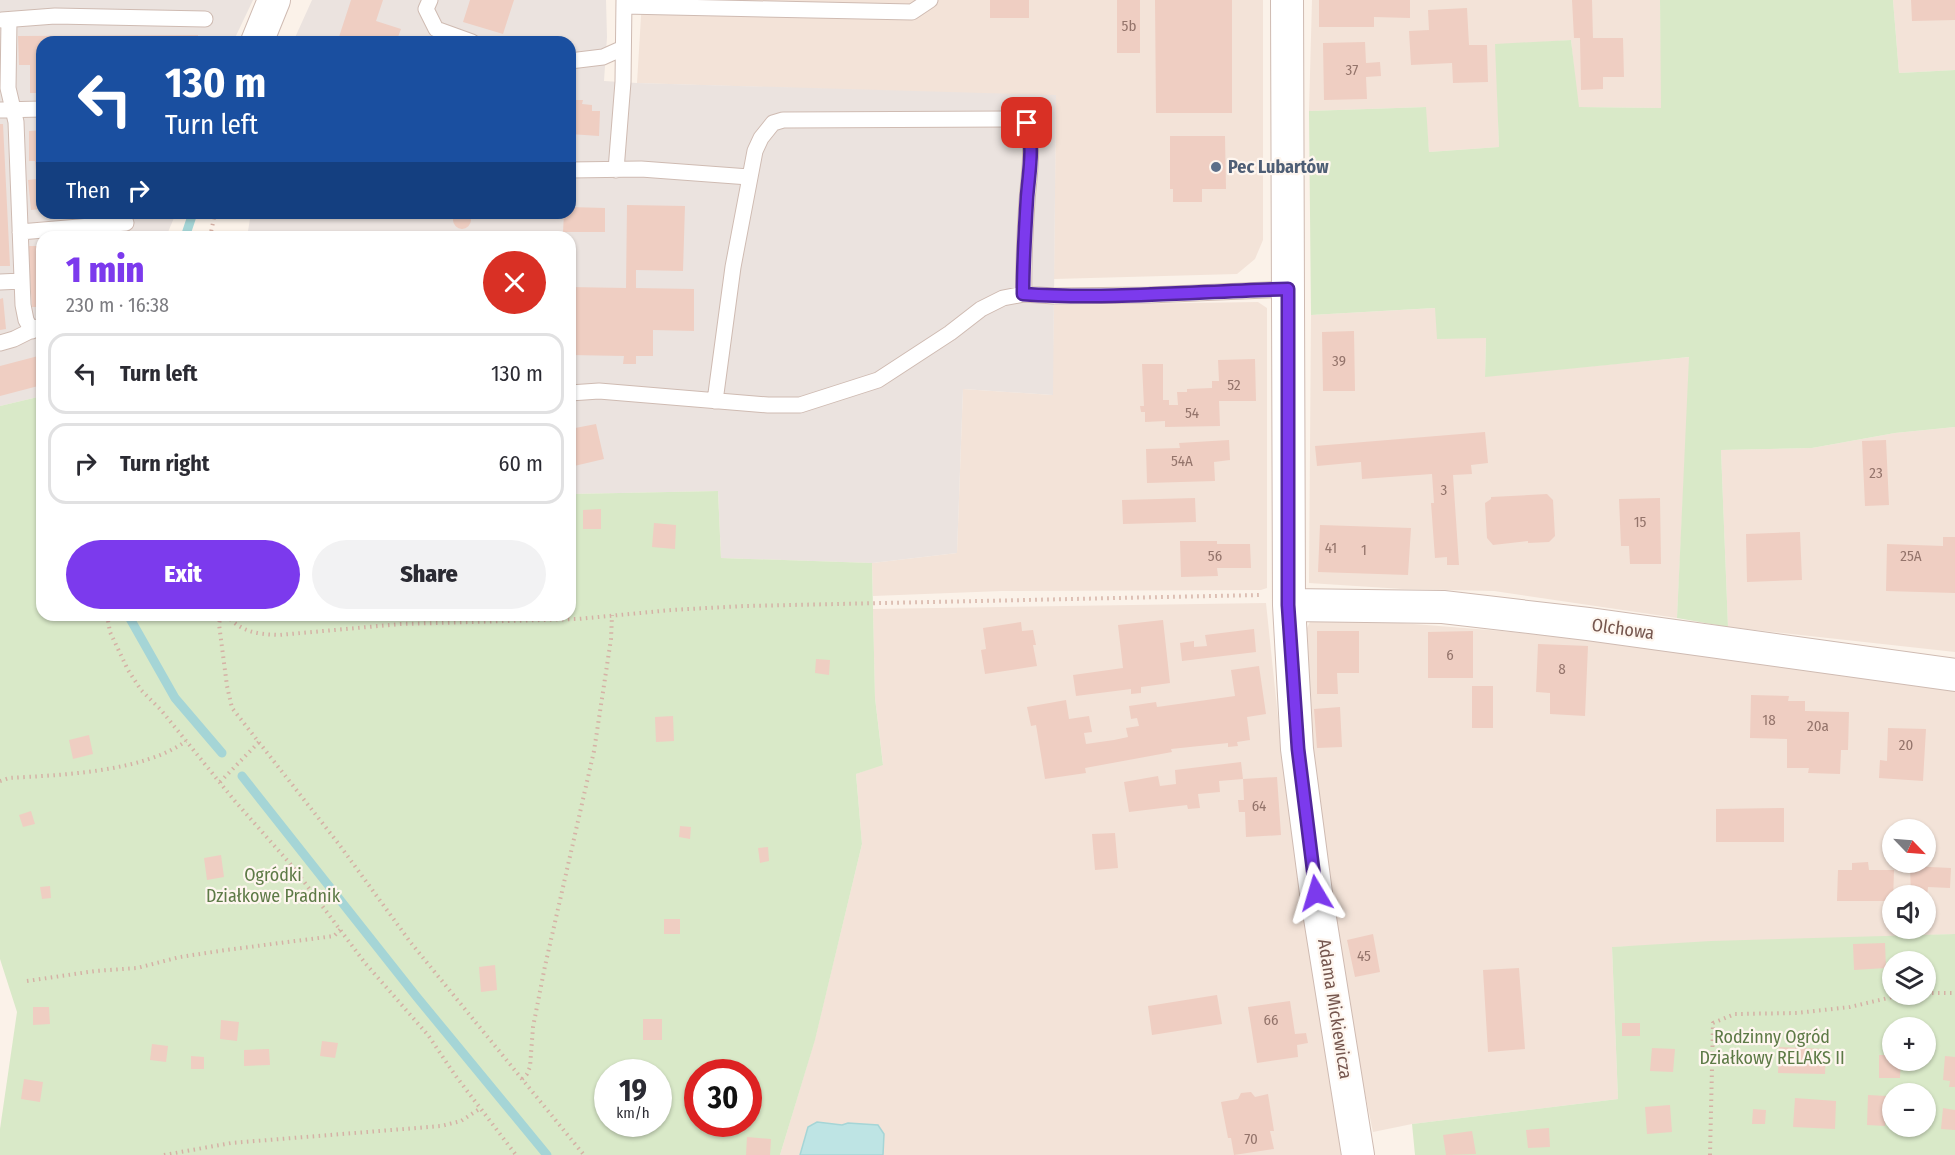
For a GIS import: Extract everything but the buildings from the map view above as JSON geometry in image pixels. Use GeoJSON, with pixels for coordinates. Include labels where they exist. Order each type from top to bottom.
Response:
{"type":"FeatureCollection","features":[{"type":"Feature","properties":{"kind":"street"},"geometry":{"type":"LineString","coordinates":[[259,36],[274,0]]}},
{"type":"Feature","properties":{"kind":"street","name":"Adama Mickiewicza"},"geometry":{"type":"LineString","coordinates":[[1287,0],[1289,600],[1299,760],[1316,893],[1358,1155]]}},
{"type":"Feature","properties":{"kind":"street","name":"Olchowa"},"geometry":{"type":"LineString","coordinates":[[1289,600],[1443,607],[1588,624],[1955,675]]}},
{"type":"Feature","properties":{"kind":"lane"},"geometry":{"type":"LineString","coordinates":[[430,0],[426,9],[436,29],[455,36]]}},
{"type":"Feature","properties":{"kind":"lane"},"geometry":{"type":"LineString","coordinates":[[616,170],[624,3],[912,12],[930,0]]}},
{"type":"Feature","properties":{"kind":"lane"},"geometry":{"type":"LineString","coordinates":[[36,327],[26,320],[23,305],[20,232],[7,110],[5,20],[55,16],[205,19]]}},
{"type":"Feature","properties":{"kind":"lane"},"geometry":{"type":"LineString","coordinates":[[576,60],[603,57],[623,48]]}},
{"type":"Feature","properties":{"kind":"lane"},"geometry":{"type":"LineString","coordinates":[[7,110],[36,109]]}},
{"type":"Feature","properties":{"kind":"lane"},"geometry":{"type":"LineString","coordinates":[[716,401],[732,267],[746,205],[749,177],[761,138],[773,123],[783,120],[1019,119],[1027,123],[1031,138],[1023,294]]}},
{"type":"Feature","properties":{"kind":"lane"},"geometry":{"type":"LineString","coordinates":[[576,170],[662,170],[749,177]]}},
{"type":"Feature","properties":{"kind":"lane"},"geometry":{"type":"LineString","coordinates":[[20,232],[126,224]]}},
{"type":"Feature","properties":{"kind":"lane"},"geometry":{"type":"LineString","coordinates":[[0,282],[22,281]]}},
{"type":"Feature","properties":{"kind":"lane"},"geometry":{"type":"LineString","coordinates":[[576,393],[599,391],[768,405],[800,405],[878,380],[950,333],[981,309],[1003,298],[1023,294],[1130,295],[1288,289]]}},
{"type":"Feature","properties":{"kind":"lane"},"geometry":{"type":"LineString","coordinates":[[0,343],[36,328]]}},
{"type":"Feature","properties":{"kind":"path"},"geometry":{"type":"LineString","coordinates":[[576,619],[744,606],[1289,600]]}},
{"type":"Feature","properties":{"kind":"path"},"geometry":{"type":"LineString","coordinates":[[522,1078],[530,1067],[532,1027],[594,751],[611,639],[612,615]]}},
{"type":"Feature","properties":{"kind":"path"},"geometry":{"type":"LineString","coordinates":[[108,621],[110,632],[128,670],[141,690],[161,710],[294,867],[365,963],[428,1035],[516,1155]]}},
{"type":"Feature","properties":{"kind":"path"},"geometry":{"type":"LineString","coordinates":[[220,621],[227,686],[232,708],[338,843],[411,943],[584,1155]]}},
{"type":"Feature","properties":{"kind":"path"},"geometry":{"type":"LineString","coordinates":[[232,621],[250,632],[279,635],[401,624],[507,621]]}},
{"type":"Feature","properties":{"kind":"path"},"geometry":{"type":"LineString","coordinates":[[0,781],[9,778],[74,774],[150,759],[174,750],[186,741]]}},
{"type":"Feature","properties":{"kind":"path"},"geometry":{"type":"LineString","coordinates":[[220,782],[259,741]]}},
{"type":"Feature","properties":{"kind":"path"},"geometry":{"type":"LineString","coordinates":[[27,981],[95,971],[136,968],[180,957],[334,936],[341,929]]}},
{"type":"Feature","properties":{"kind":"path"},"geometry":{"type":"LineString","coordinates":[[1936,993],[1955,993]]}},
{"type":"Feature","properties":{"kind":"path"},"geometry":{"type":"LineString","coordinates":[[1710,1155],[1713,1023],[1735,1014],[1797,1013],[1850,1007],[1882,999]]}},
{"type":"Feature","properties":{"kind":"path"},"geometry":{"type":"LineString","coordinates":[[164,1155],[231,1143],[441,1126],[461,1121],[481,1108]]}},
{"type":"Feature","properties":{"kind":"shaded area"},"geometry":{"type":"Polygon","coordinates":[[[0,0],[253,0],[236,36],[36,36],[36,219],[174,219],[168,231],[36,231],[36,397],[0,406],[0,0]]]}},
{"type":"Feature","properties":{"kind":"shaded area"},"geometry":{"type":"Polygon","coordinates":[[[312,0],[606,0],[607,37],[604,81],[1056,95],[1053,395],[963,389],[957,553],[872,563],[721,558],[718,491],[576,494],[576,231],[248,231],[250,219],[576,219],[576,36],[296,36],[312,0]]]}},
{"type":"Feature","properties":{"kind":"shaded area"},"geometry":{"type":"Polygon","coordinates":[[[642,0],[1263,0],[1263,240],[1255,259],[1237,274],[1054,279],[1056,96],[637,83],[642,0]]]}},
{"type":"Feature","properties":{"kind":"shaded area"},"geometry":{"type":"Polygon","coordinates":[[[1312,0],[1660,0],[1662,108],[1578,107],[1571,40],[1496,45],[1499,147],[1429,152],[1425,107],[1309,111],[1312,0]]]}},
{"type":"Feature","properties":{"kind":"shaded area"},"geometry":{"type":"Polygon","coordinates":[[[1893,0],[1955,0],[1955,70],[1899,73],[1893,0]]]}},
{"type":"Feature","properties":{"kind":"shaded area"},"geometry":{"type":"Polygon","coordinates":[[[1258,302],[1267,308],[1267,588],[1261,590],[1002,591],[873,596],[872,563],[957,553],[963,389],[1052,395],[1054,305],[1258,302]]]}},
{"type":"Feature","properties":{"kind":"shaded area"},"geometry":{"type":"Polygon","coordinates":[[[1436,308],[1486,338],[1485,376],[1690,357],[1677,618],[1494,591],[1403,589],[1309,583],[1311,315],[1436,308]]]}},
{"type":"Feature","properties":{"kind":"shaded area"},"geometry":{"type":"Polygon","coordinates":[[[1955,427],[1955,652],[1728,627],[1721,450],[1812,448],[1895,433],[1955,427]]]}},
{"type":"Feature","properties":{"kind":"shaded area"},"geometry":{"type":"Polygon","coordinates":[[[1266,603],[1281,746],[1341,1155],[780,1155],[815,1039],[862,844],[856,774],[883,764],[875,698],[873,609],[1266,603]]]}},
{"type":"Feature","properties":{"kind":"shaded area"},"geometry":{"type":"Polygon","coordinates":[[[1313,616],[1593,640],[1680,653],[1955,684],[1955,934],[1936,935],[1936,885],[1882,885],[1882,937],[1612,947],[1618,1099],[1412,1124],[1373,1132],[1349,1017],[1313,757],[1303,636],[1313,616]]]}},
{"type":"Feature","properties":{"kind":"green space"},"geometry":{"type":"Polygon","coordinates":[[[1660,0],[1893,0],[1899,73],[1955,70],[1955,427],[1895,433],[1812,448],[1721,450],[1728,627],[1677,618],[1689,357],[1485,377],[1486,338],[1437,339],[1435,308],[1311,315],[1309,111],[1426,107],[1429,152],[1499,147],[1495,44],[1571,40],[1579,107],[1661,108],[1660,0]]]}},
{"type":"Feature","properties":{"kind":"green space","name":"Ogródki Działkowe Pradnik"},"geometry":{"type":"Polygon","coordinates":[[[36,397],[36,621],[576,621],[576,494],[718,491],[721,558],[872,563],[875,698],[883,765],[856,774],[862,844],[815,1040],[780,1155],[0,1155],[0,1129],[17,1012],[0,959],[0,406],[36,397]]]}},
{"type":"Feature","properties":{"kind":"green space","name":"Rodzinny Ogród Działkowy RELAKS II"},"geometry":{"type":"Polygon","coordinates":[[[1955,934],[1955,1155],[1415,1155],[1412,1124],[1618,1099],[1612,947],[1711,941],[1882,936],[1882,939],[1936,939],[1936,935],[1955,934]]]}},
{"type":"Feature","properties":{"kind":"water"},"geometry":{"type":"Polygon","coordinates":[[[817,1122],[878,1125],[884,1134],[883,1155],[800,1155],[808,1127],[817,1122]]]}},
{"type":"Feature","properties":{"kind":"waterway"},"geometry":{"type":"LineString","coordinates":[[187,231],[191,219]]}},
{"type":"Feature","properties":{"kind":"waterway"},"geometry":{"type":"LineString","coordinates":[[131,621],[175,698],[222,753]]}},
{"type":"Feature","properties":{"kind":"waterway"},"geometry":{"type":"LineString","coordinates":[[242,776],[416,996],[547,1155]]}},
{"type":"Feature","properties":{"kind":"place","name":"Pec Lubartów"},"geometry":{"type":"Point","coordinates":[1216,167]}},
{"type":"Feature","properties":{"kind":"route"},"geometry":{"type":"LineString","coordinates":[[1027,123],[1031,138],[1023,294],[1130,295],[1288,289],[1288,605],[1298,749],[1316,893]]}}]}
